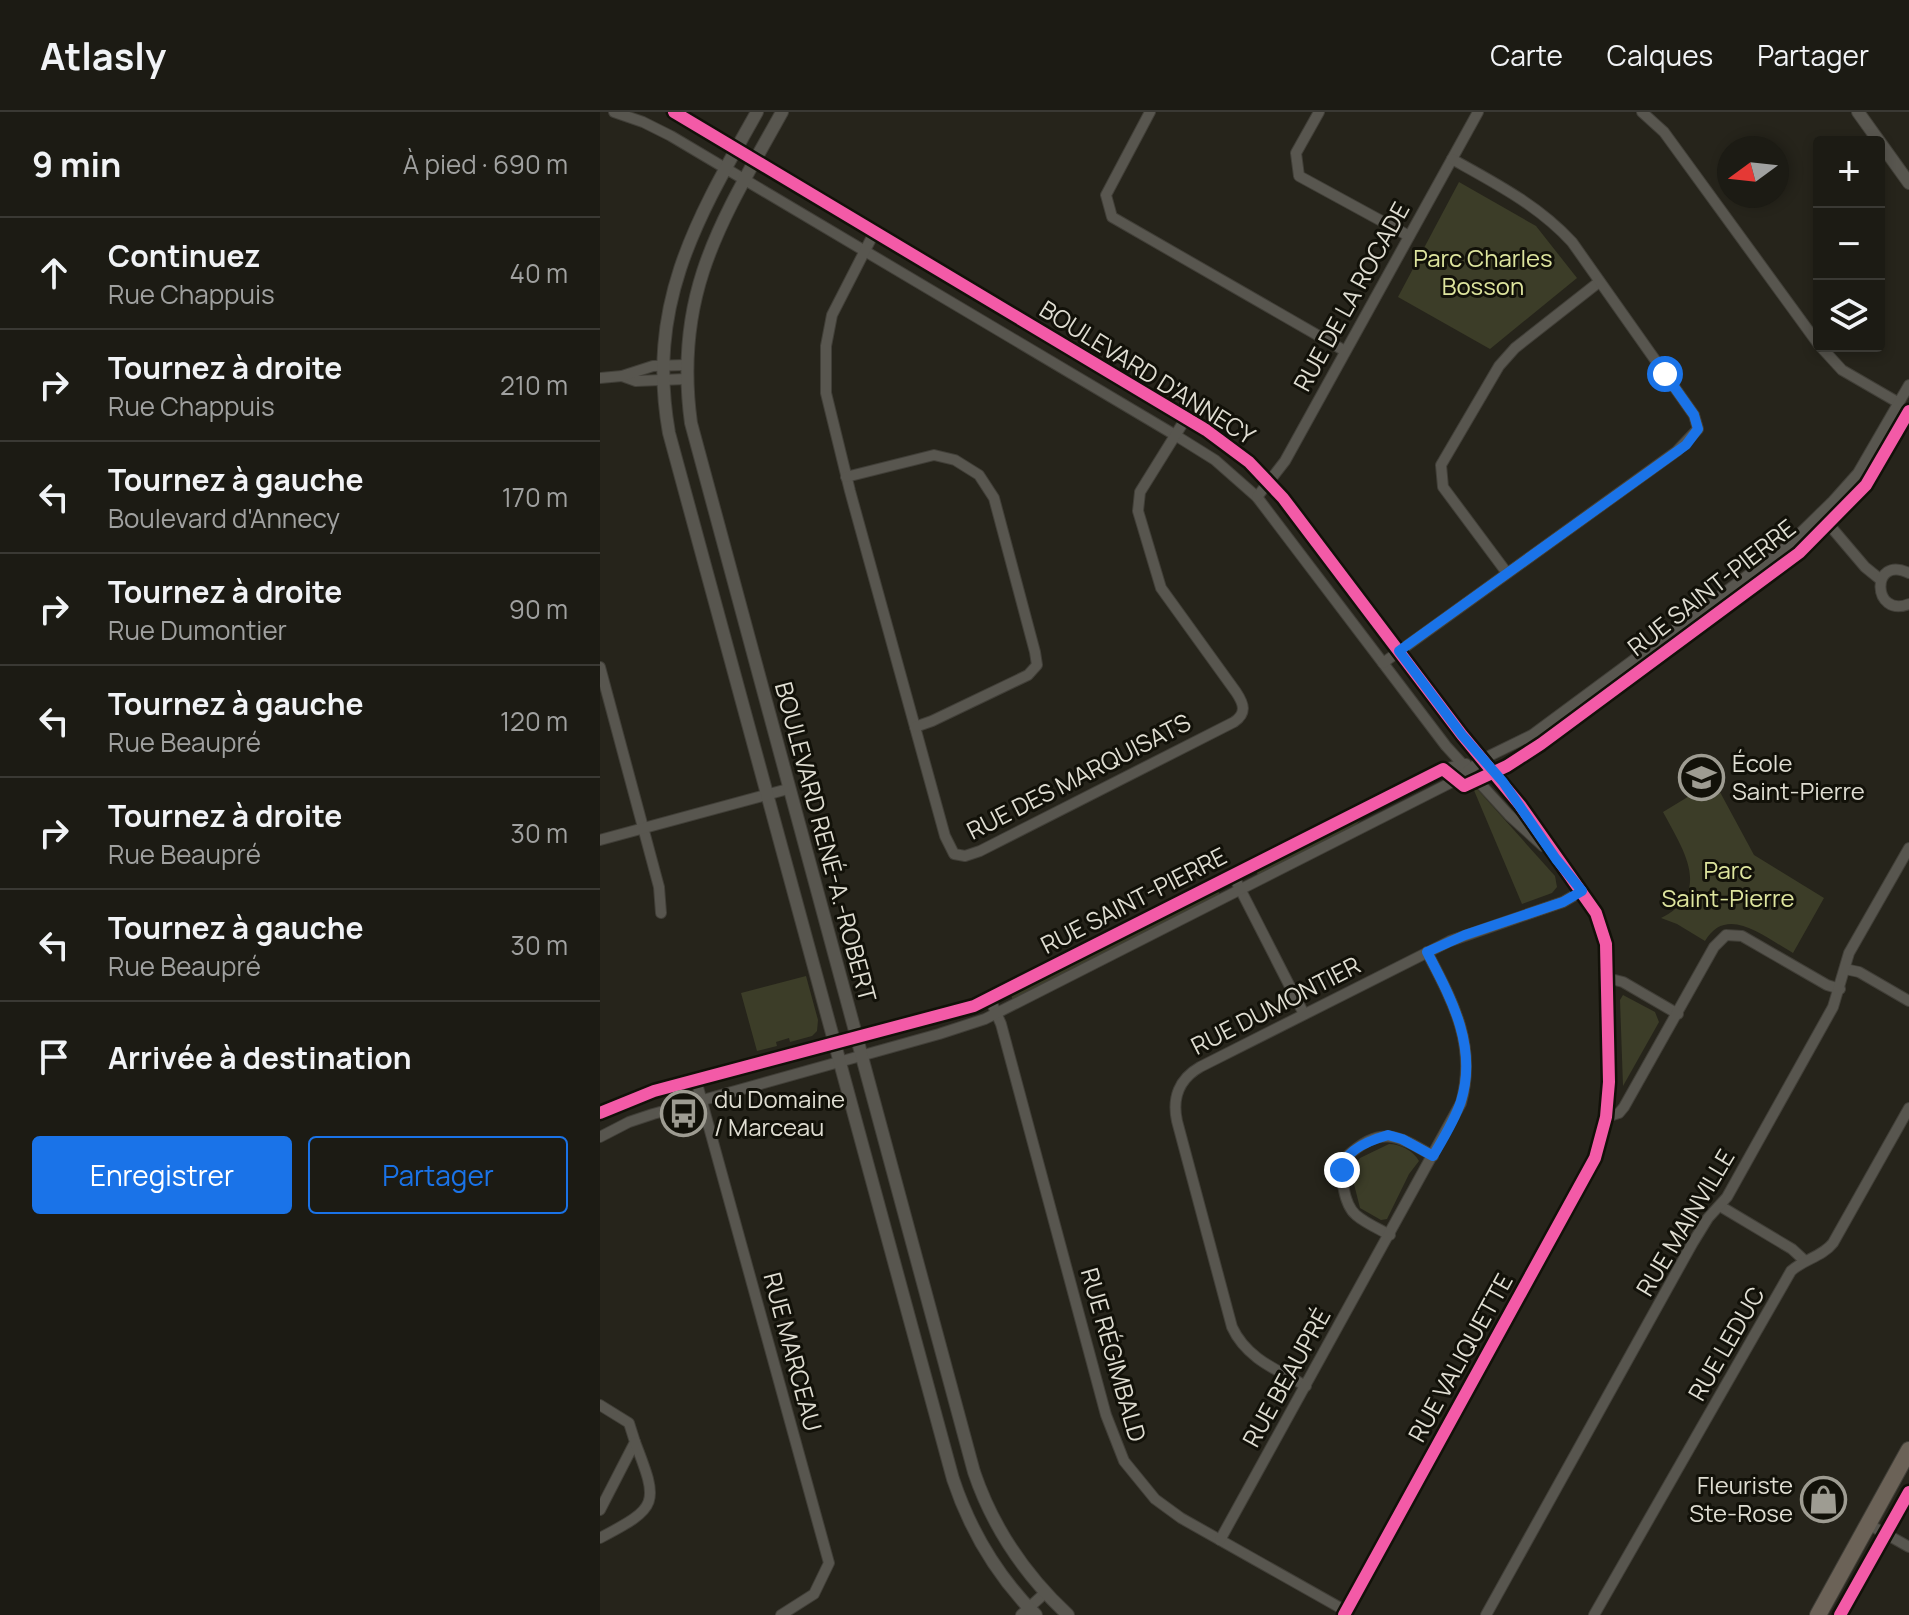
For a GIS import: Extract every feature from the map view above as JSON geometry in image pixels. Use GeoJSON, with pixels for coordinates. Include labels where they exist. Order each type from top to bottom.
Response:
{"type":"FeatureCollection","features":[{"type":"Feature","properties":{"kind":"main road"},"geometry":{"type":"LineString","coordinates":[[1818,1615],[1909,1450]]}},
{"type":"Feature","properties":{"kind":"street","name":"BOULEVARD D'ANNECY"},"geometry":{"type":"LineString","coordinates":[[614,112],[653,126],[1215,460],[1257,497],[1466,768],[1509,815],[1556,859]]}},
{"type":"Feature","properties":{"kind":"street","name":"BOULEVARD D'ANNECY"},"geometry":{"type":"LineString","coordinates":[[674,112],[1186,418],[1231,447],[1270,483],[1520,805],[1593,907],[1604,931],[1607,978],[1609,1082],[1606,1117]]}},
{"type":"Feature","properties":{"kind":"street","name":"BOULEVARD RENÉ-A.-ROBERT"},"geometry":{"type":"LineString","coordinates":[[757,112],[695,226],[680,264],[669,309],[663,365],[672,445],[957,1490],[991,1560],[1029,1613]]}},
{"type":"Feature","properties":{"kind":"street","name":"BOULEVARD RENÉ-A.-ROBERT"},"geometry":{"type":"LineString","coordinates":[[782,112],[718,230],[703,265],[691,311],[685,365],[697,452],[977,1481],[1011,1549],[1045,1593],[1068,1615]]}},
{"type":"Feature","properties":{"kind":"street"},"geometry":{"type":"LineString","coordinates":[[1150,112],[1106,195],[1112,217],[1345,351]]}},
{"type":"Feature","properties":{"kind":"street"},"geometry":{"type":"LineString","coordinates":[[1319,112],[1296,153],[1299,176],[1409,236]]}},
{"type":"Feature","properties":{"kind":"street","name":"RUE DE LA ROCADE"},"geometry":{"type":"LineString","coordinates":[[1257,497],[1270,483],[1478,112]]}},
{"type":"Feature","properties":{"kind":"street"},"geometry":{"type":"LineString","coordinates":[[1642,112],[1664,132],[1813,337]]}},
{"type":"Feature","properties":{"kind":"street"},"geometry":{"type":"LineString","coordinates":[[1858,112],[1909,183]]}},
{"type":"Feature","properties":{"kind":"street"},"geometry":{"type":"LineString","coordinates":[[1383,663],[1686,445],[1698,429],[1694,415],[1558,227],[1519,197],[1452,159]]}},
{"type":"Feature","properties":{"kind":"street","name":"RUE DES MARQUISATS"},"geometry":{"type":"LineString","coordinates":[[875,231],[832,315],[825,355],[828,408],[947,843],[954,854],[965,856],[980,851],[1240,718],[1244,708],[1236,692],[1161,588],[1137,506],[1140,492],[1186,418]]}},
{"type":"Feature","properties":{"kind":"street"},"geometry":{"type":"LineString","coordinates":[[1507,573],[1443,487],[1441,465],[1499,366],[1515,348],[1599,282]]}},
{"type":"Feature","properties":{"kind":"street"},"geometry":{"type":"LineString","coordinates":[[1825,352],[1842,370],[1899,403]]}},
{"type":"Feature","properties":{"kind":"street"},"geometry":{"type":"LineString","coordinates":[[600,378],[622,376],[636,369],[685,365]]}},
{"type":"Feature","properties":{"kind":"street"},"geometry":{"type":"LineString","coordinates":[[622,376],[636,381],[686,379]]}},
{"type":"Feature","properties":{"kind":"street","name":"RUE SAINT-PIERRE"},"geometry":{"type":"LineString","coordinates":[[600,1137],[640,1117],[950,1031],[997,1014],[1456,780],[1466,768],[1529,737],[1786,547],[1862,467],[1909,385]]}},
{"type":"Feature","properties":{"kind":"street"},"geometry":{"type":"LineString","coordinates":[[846,477],[922,456],[941,455],[979,475],[994,498],[1037,665],[1028,675],[915,727]]}},
{"type":"Feature","properties":{"kind":"street"},"geometry":{"type":"LineString","coordinates":[[1820,514],[1865,567],[1881,580]]}},
{"type":"Feature","properties":{"kind":"street"},"geometry":{"type":"LineString","coordinates":[[1909,573],[1902,569],[1893,570],[1881,580],[1880,590],[1887,602],[1899,607],[1909,604]]}},
{"type":"Feature","properties":{"kind":"street"},"geometry":{"type":"LineString","coordinates":[[600,667],[659,887],[661,913]]}},
{"type":"Feature","properties":{"kind":"street","name":"RUE SAINT-PIERRE"},"geometry":{"type":"LineString","coordinates":[[600,1113],[632,1098],[696,1080],[963,1011],[1443,769],[1466,768]]}},
{"type":"Feature","properties":{"kind":"street"},"geometry":{"type":"LineString","coordinates":[[600,840],[788,789]]}},
{"type":"Feature","properties":{"kind":"street","name":"RUE MAINVILLE"},"geometry":{"type":"LineString","coordinates":[[1486,1615],[1692,1244],[1708,1218],[1720,1206],[1823,1027],[1840,989],[1849,953],[1909,848]]}},
{"type":"Feature","properties":{"kind":"street"},"geometry":{"type":"LineString","coordinates":[[1233,875],[1304,1014]]}},
{"type":"Feature","properties":{"kind":"street","name":"RUE DUMONTIER"},"geometry":{"type":"LineString","coordinates":[[1306,1386],[1255,1357],[1234,1331],[1175,1108],[1178,1089],[1189,1073],[1427,952],[1465,935],[1563,902],[1582,891]]}},
{"type":"Feature","properties":{"kind":"street","name":"RUE VALIQUETTE"},"geometry":{"type":"LineString","coordinates":[[1345,1613],[1587,1175],[1606,1117],[1619,1113],[1624,1107],[1714,947],[1729,934],[1742,936],[1827,985],[1840,989]]}},
{"type":"Feature","properties":{"kind":"street","name":"RUE BEAUPRÉ"},"geometry":{"type":"LineString","coordinates":[[1220,1540],[1461,1103],[1465,1042],[1457,1012],[1427,952]]}},
{"type":"Feature","properties":{"kind":"street"},"geometry":{"type":"LineString","coordinates":[[1845,969],[1857,972],[1909,1001]]}},
{"type":"Feature","properties":{"kind":"street"},"geometry":{"type":"LineString","coordinates":[[1607,978],[1623,982],[1678,1014]]}},
{"type":"Feature","properties":{"kind":"street","name":"RUE RÉGIMBALD"},"geometry":{"type":"LineString","coordinates":[[990,999],[997,1014],[1117,1445],[1134,1476],[1174,1514],[1345,1613]]}},
{"type":"Feature","properties":{"kind":"street","name":"RUE MARCEAU"},"geometry":{"type":"LineString","coordinates":[[696,1080],[829,1563],[814,1594],[781,1615]]}},
{"type":"Feature","properties":{"kind":"street","name":"RUE LEDUC"},"geometry":{"type":"LineString","coordinates":[[1594,1615],[1791,1271],[1827,1251],[1833,1243],[1909,1108]]}},
{"type":"Feature","properties":{"kind":"street"},"geometry":{"type":"LineString","coordinates":[[1390,1235],[1351,1209],[1343,1181],[1344,1159],[1388,1135],[1433,1156]]}},
{"type":"Feature","properties":{"kind":"street"},"geometry":{"type":"LineString","coordinates":[[1720,1206],[1792,1249],[1805,1261]]}},
{"type":"Feature","properties":{"kind":"street"},"geometry":{"type":"LineString","coordinates":[[600,1405],[629,1423],[650,1479],[651,1499],[637,1519],[600,1538]]}},
{"type":"Feature","properties":{"kind":"street"},"geometry":{"type":"LineString","coordinates":[[600,1510],[635,1442]]}},
{"type":"Feature","properties":{"kind":"street"},"geometry":{"type":"LineString","coordinates":[[1868,1524],[1909,1547]]}},
{"type":"Feature","properties":{"kind":"street"},"geometry":{"type":"LineString","coordinates":[[1029,1613],[1045,1593]]}},
{"type":"Feature","properties":{"kind":"green space","name":"Parc Charles Bosson"},"geometry":{"type":"Polygon","coordinates":[[[1459,182],[1536,226],[1577,278],[1490,349],[1398,297],[1459,182]]]}},
{"type":"Feature","properties":{"kind":"green space","name":"Parc Saint-Pierre"},"geometry":{"type":"Polygon","coordinates":[[[1714,781],[1754,855],[1824,898],[1793,953],[1747,927],[1724,925],[1714,930],[1705,941],[1661,918],[1677,907],[1686,896],[1690,883],[1685,855],[1663,812],[1714,781]]]}},
{"type":"Feature","properties":{"kind":"green space"},"geometry":{"type":"Polygon","coordinates":[[[1473,788],[1555,876],[1557,887],[1552,893],[1522,904],[1473,788]]]}},
{"type":"Feature","properties":{"kind":"green space"},"geometry":{"type":"Polygon","coordinates":[[[1373,809],[1352,828],[1258,875],[1255,869],[1373,809]]]}},
{"type":"Feature","properties":{"kind":"green space"},"geometry":{"type":"Polygon","coordinates":[[[1217,889],[1220,895],[1013,1000],[1010,993],[1217,889]]]}},
{"type":"Feature","properties":{"kind":"green space"},"geometry":{"type":"Polygon","coordinates":[[[806,976],[818,1020],[817,1031],[812,1036],[790,1042],[789,1038],[776,1042],[777,1046],[757,1051],[741,993],[806,976]]]}},
{"type":"Feature","properties":{"kind":"green space"},"geometry":{"type":"Polygon","coordinates":[[[1623,995],[1655,1012],[1659,1022],[1623,1086],[1620,1000],[1623,995]]]}},
{"type":"Feature","properties":{"kind":"green space"},"geometry":{"type":"Polygon","coordinates":[[[1389,1144],[1406,1149],[1419,1161],[1409,1174],[1387,1219],[1381,1220],[1360,1208],[1351,1172],[1360,1158],[1389,1144]]]}},
{"type":"Feature","properties":{"kind":"cycle path"},"geometry":{"type":"LineString","coordinates":[[674,112],[1206,430],[1249,462],[1283,498],[1462,735],[1520,805],[1596,913],[1606,944],[1609,1082],[1606,1117],[1595,1158],[1344,1615]]}},
{"type":"Feature","properties":{"kind":"cycle path"},"geometry":{"type":"LineString","coordinates":[[600,1113],[654,1091],[974,1006],[1443,769],[1464,786],[1507,766],[1799,553],[1866,485],[1909,411]]}},
{"type":"Feature","properties":{"kind":"cycle path"},"geometry":{"type":"LineString","coordinates":[[1840,1615],[1909,1492]]}},
{"type":"Feature","properties":{"kind":"place","name":"École Saint-Pierre"},"geometry":{"type":"Point","coordinates":[1701,778]}},
{"type":"Feature","properties":{"kind":"place","name":"du Domaine / Marceau"},"geometry":{"type":"Point","coordinates":[683,1114]}},
{"type":"Feature","properties":{"kind":"place","name":"Fleuriste Ste-Rose"},"geometry":{"type":"Point","coordinates":[1824,1500]}},
{"type":"Feature","properties":{"kind":"route"},"geometry":{"type":"LineString","coordinates":[[1342,1170],[1344,1159],[1351,1153],[1388,1135],[1433,1156],[1458,1109],[1464,1089],[1464,1036],[1457,1012],[1427,952],[1465,935],[1563,902],[1582,891],[1503,782],[1462,735],[1399,651],[1686,445],[1698,429],[1694,415],[1665,374]]}}]}
